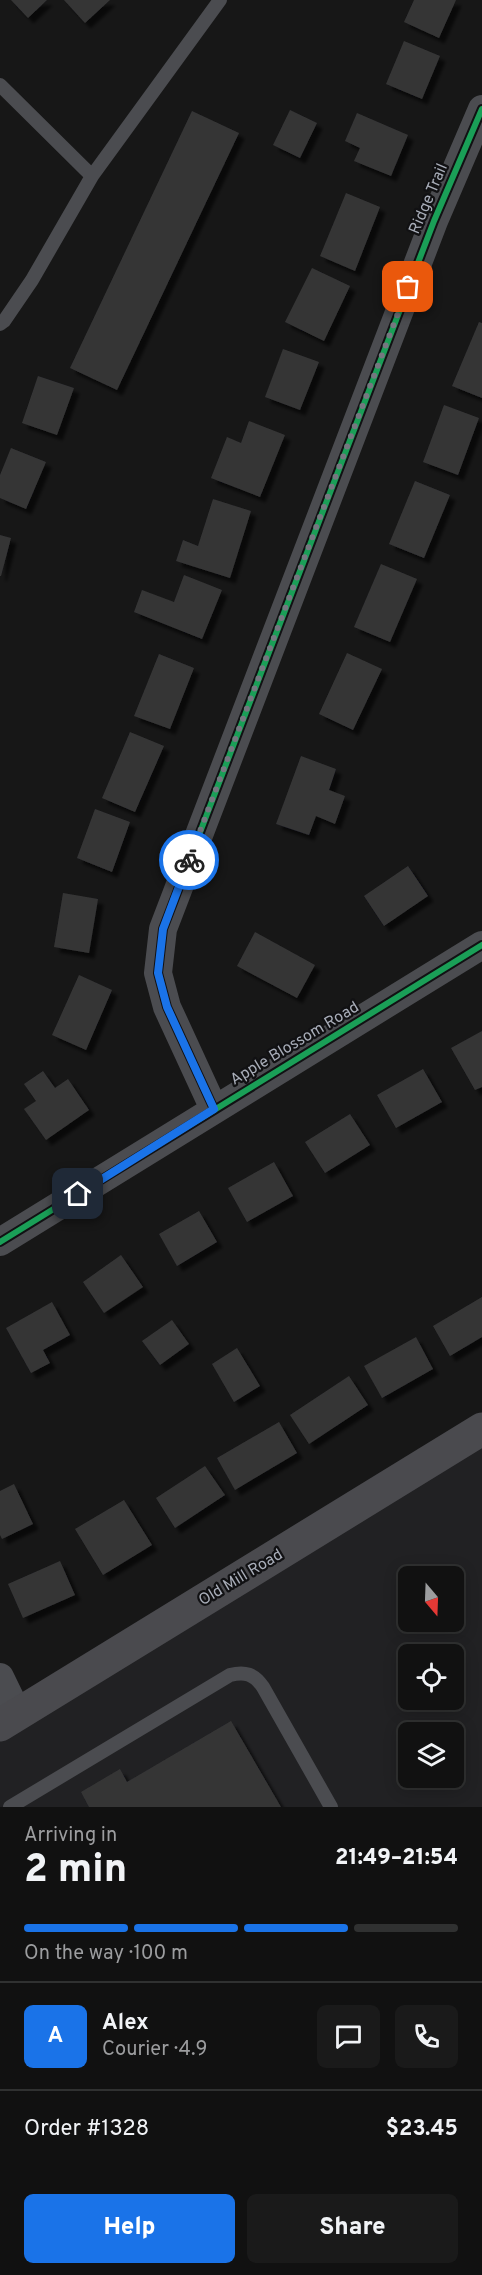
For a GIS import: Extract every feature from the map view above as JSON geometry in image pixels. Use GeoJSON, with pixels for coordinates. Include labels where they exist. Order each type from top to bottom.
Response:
{"type":"FeatureCollection","features":[{"type":"Feature","properties":{"kind":"street","name":"Ridge Trail"},"geometry":{"type":"LineString","coordinates":[[214,1109],[167,1007],[158,973],[163,929],[434,221],[482,109]]}},
{"type":"Feature","properties":{"kind":"street","name":"Apple Blossom Road"},"geometry":{"type":"LineString","coordinates":[[0,1242],[482,945]]}},
{"type":"Feature","properties":{"kind":"street","name":"Old Mill Road"},"geometry":{"type":"LineString","coordinates":[[9,1719],[482,1429]]}},
{"type":"Feature","properties":{"kind":"street"},"geometry":{"type":"LineString","coordinates":[[0,1677],[9,1719]]}},
{"type":"Feature","properties":{"kind":"lane"},"geometry":{"type":"LineString","coordinates":[[0,324],[32,280],[92,176],[220,0]]}},
{"type":"Feature","properties":{"kind":"lane"},"geometry":{"type":"LineString","coordinates":[[0,86],[92,176]]}},
{"type":"Feature","properties":{"kind":"lane"},"geometry":{"type":"LineString","coordinates":[[10,1807],[230,1675],[241,1673],[252,1675],[263,1687],[331,1807]]}},
{"type":"Feature","properties":{"kind":"shaded area"},"geometry":{"type":"Polygon","coordinates":[[[482,1429],[482,1807],[0,1807],[0,1725],[482,1429]]]}},
{"type":"Feature","properties":{"kind":"building"},"geometry":{"type":"Polygon","coordinates":[[[11,0],[47,0],[28,18],[11,0]]]}},
{"type":"Feature","properties":{"kind":"building"},"geometry":{"type":"Polygon","coordinates":[[[64,0],[110,0],[85,23],[64,0]]]}},
{"type":"Feature","properties":{"kind":"building"},"geometry":{"type":"Polygon","coordinates":[[[414,0],[456,0],[439,38],[404,22],[414,0]]]}},
{"type":"Feature","properties":{"kind":"building"},"geometry":{"type":"Polygon","coordinates":[[[404,41],[440,56],[422,99],[386,84],[404,41]]]}},
{"type":"Feature","properties":{"kind":"building"},"geometry":{"type":"Polygon","coordinates":[[[290,110],[317,123],[300,158],[273,145],[290,110]]]}},
{"type":"Feature","properties":{"kind":"building"},"geometry":{"type":"Polygon","coordinates":[[[192,111],[239,133],[117,390],[70,368],[192,111]]]}},
{"type":"Feature","properties":{"kind":"building"},"geometry":{"type":"Polygon","coordinates":[[[357,113],[408,135],[391,176],[354,161],[360,148],[345,141],[357,113]]]}},
{"type":"Feature","properties":{"kind":"building"},"geometry":{"type":"Polygon","coordinates":[[[346,193],[380,207],[355,271],[320,256],[346,193]]]}},
{"type":"Feature","properties":{"kind":"building"},"geometry":{"type":"Polygon","coordinates":[[[312,268],[350,286],[324,341],[285,322],[312,268]]]}},
{"type":"Feature","properties":{"kind":"building"},"geometry":{"type":"Polygon","coordinates":[[[479,322],[482,323],[482,398],[452,386],[479,322]]]}},
{"type":"Feature","properties":{"kind":"building"},"geometry":{"type":"Polygon","coordinates":[[[283,349],[319,362],[300,410],[265,397],[283,349]]]}},
{"type":"Feature","properties":{"kind":"building"},"geometry":{"type":"Polygon","coordinates":[[[38,376],[74,388],[57,435],[22,423],[38,376]]]}},
{"type":"Feature","properties":{"kind":"building"},"geometry":{"type":"Polygon","coordinates":[[[444,405],[479,418],[458,475],[423,462],[444,405]]]}},
{"type":"Feature","properties":{"kind":"building"},"geometry":{"type":"Polygon","coordinates":[[[249,421],[285,435],[260,497],[211,478],[227,437],[241,443],[249,421]]]}},
{"type":"Feature","properties":{"kind":"building"},"geometry":{"type":"Polygon","coordinates":[[[11,448],[46,462],[26,509],[0,498],[0,475],[11,448]]]}},
{"type":"Feature","properties":{"kind":"building"},"geometry":{"type":"Polygon","coordinates":[[[415,481],[450,495],[424,558],[389,544],[415,481]]]}},
{"type":"Feature","properties":{"kind":"building"},"geometry":{"type":"Polygon","coordinates":[[[213,499],[251,511],[230,578],[176,561],[183,540],[198,546],[213,499]]]}},
{"type":"Feature","properties":{"kind":"building"},"geometry":{"type":"Polygon","coordinates":[[[0,535],[11,538],[1,576],[0,576],[0,535]]]}},
{"type":"Feature","properties":{"kind":"building"},"geometry":{"type":"Polygon","coordinates":[[[381,564],[417,579],[390,642],[354,627],[381,564]]]}},
{"type":"Feature","properties":{"kind":"building"},"geometry":{"type":"Polygon","coordinates":[[[184,575],[222,590],[202,639],[134,612],[142,590],[174,602],[184,575]]]}},
{"type":"Feature","properties":{"kind":"building"},"geometry":{"type":"Polygon","coordinates":[[[347,653],[382,669],[353,730],[319,714],[347,653]]]}},
{"type":"Feature","properties":{"kind":"building"},"geometry":{"type":"Polygon","coordinates":[[[159,654],[194,668],[170,729],[134,716],[159,654]]]}},
{"type":"Feature","properties":{"kind":"building"},"geometry":{"type":"Polygon","coordinates":[[[130,732],[164,746],[135,812],[102,798],[130,732]]]}},
{"type":"Feature","properties":{"kind":"building"},"geometry":{"type":"Polygon","coordinates":[[[301,756],[336,769],[329,790],[345,796],[335,824],[316,816],[309,835],[276,824],[301,756]]]}},
{"type":"Feature","properties":{"kind":"building"},"geometry":{"type":"Polygon","coordinates":[[[95,809],[130,822],[112,872],[77,858],[95,809]]]}},
{"type":"Feature","properties":{"kind":"building"},"geometry":{"type":"Polygon","coordinates":[[[408,866],[428,896],[384,926],[364,896],[408,866]]]}},
{"type":"Feature","properties":{"kind":"building"},"geometry":{"type":"Polygon","coordinates":[[[63,893],[98,899],[89,953],[54,947],[63,893]]]}},
{"type":"Feature","properties":{"kind":"building"},"geometry":{"type":"Polygon","coordinates":[[[255,932],[315,965],[297,998],[237,966],[255,932]]]}},
{"type":"Feature","properties":{"kind":"building"},"geometry":{"type":"Polygon","coordinates":[[[79,975],[112,990],[86,1050],[52,1035],[79,975]]]}},
{"type":"Feature","properties":{"kind":"building"},"geometry":{"type":"Polygon","coordinates":[[[482,1031],[482,1087],[475,1090],[451,1048],[482,1031]]]}},
{"type":"Feature","properties":{"kind":"building"},"geometry":{"type":"Polygon","coordinates":[[[423,1069],[442,1102],[396,1128],[377,1095],[423,1069]]]}},
{"type":"Feature","properties":{"kind":"building"},"geometry":{"type":"Polygon","coordinates":[[[43,1071],[55,1088],[68,1079],[89,1110],[46,1140],[24,1109],[36,1101],[24,1084],[43,1071]]]}},
{"type":"Feature","properties":{"kind":"building"},"geometry":{"type":"Polygon","coordinates":[[[350,1114],[370,1145],[325,1173],[305,1142],[350,1114]]]}},
{"type":"Feature","properties":{"kind":"building"},"geometry":{"type":"Polygon","coordinates":[[[274,1162],[293,1196],[247,1222],[228,1188],[274,1162]]]}},
{"type":"Feature","properties":{"kind":"building"},"geometry":{"type":"Polygon","coordinates":[[[199,1211],[217,1242],[177,1266],[159,1234],[199,1211]]]}},
{"type":"Feature","properties":{"kind":"building"},"geometry":{"type":"Polygon","coordinates":[[[121,1255],[143,1287],[104,1313],[83,1282],[121,1255]]]}},
{"type":"Feature","properties":{"kind":"building"},"geometry":{"type":"Polygon","coordinates":[[[482,1297],[482,1337],[450,1356],[433,1326],[482,1297]]]}},
{"type":"Feature","properties":{"kind":"building"},"geometry":{"type":"Polygon","coordinates":[[[52,1302],[70,1335],[43,1350],[50,1363],[31,1373],[6,1328],[52,1302]]]}},
{"type":"Feature","properties":{"kind":"building"},"geometry":{"type":"Polygon","coordinates":[[[172,1320],[189,1344],[160,1365],[142,1341],[172,1320]]]}},
{"type":"Feature","properties":{"kind":"building"},"geometry":{"type":"Polygon","coordinates":[[[416,1337],[433,1369],[382,1398],[364,1366],[416,1337]]]}},
{"type":"Feature","properties":{"kind":"building"},"geometry":{"type":"Polygon","coordinates":[[[237,1348],[260,1386],[234,1402],[212,1364],[237,1348]]]}},
{"type":"Feature","properties":{"kind":"building"},"geometry":{"type":"Polygon","coordinates":[[[349,1376],[368,1405],[309,1444],[290,1415],[349,1376]]]}},
{"type":"Feature","properties":{"kind":"building"},"geometry":{"type":"Polygon","coordinates":[[[279,1422],[297,1453],[235,1490],[217,1458],[279,1422]]]}},
{"type":"Feature","properties":{"kind":"building"},"geometry":{"type":"Polygon","coordinates":[[[205,1466],[225,1495],[175,1528],[156,1498],[205,1466]]]}},
{"type":"Feature","properties":{"kind":"building"},"geometry":{"type":"Polygon","coordinates":[[[14,1484],[33,1524],[2,1539],[0,1535],[0,1491],[14,1484]]]}},
{"type":"Feature","properties":{"kind":"building"},"geometry":{"type":"Polygon","coordinates":[[[124,1500],[152,1545],[103,1575],[75,1529],[124,1500]]]}},
{"type":"Feature","properties":{"kind":"building"},"geometry":{"type":"Polygon","coordinates":[[[60,1561],[75,1595],[23,1618],[8,1584],[60,1561]]]}},
{"type":"Feature","properties":{"kind":"building"},"geometry":{"type":"Polygon","coordinates":[[[231,1721],[281,1807],[89,1807],[81,1792],[120,1769],[127,1782],[231,1721]]]}},
{"type":"Feature","properties":{"kind":"cycle path"},"geometry":{"type":"LineString","coordinates":[[214,1109],[167,1007],[158,973],[163,929],[434,221],[482,109]]}},
{"type":"Feature","properties":{"kind":"cycle path"},"geometry":{"type":"LineString","coordinates":[[0,1242],[482,945]]}},
{"type":"Feature","properties":{"kind":"way so far"},"geometry":{"type":"LineString","coordinates":[[189,860],[408,287]]}},
{"type":"Feature","properties":{"kind":"route"},"geometry":{"type":"LineString","coordinates":[[78,1194],[214,1109],[167,1007],[158,973],[163,929],[189,860]]}}]}
